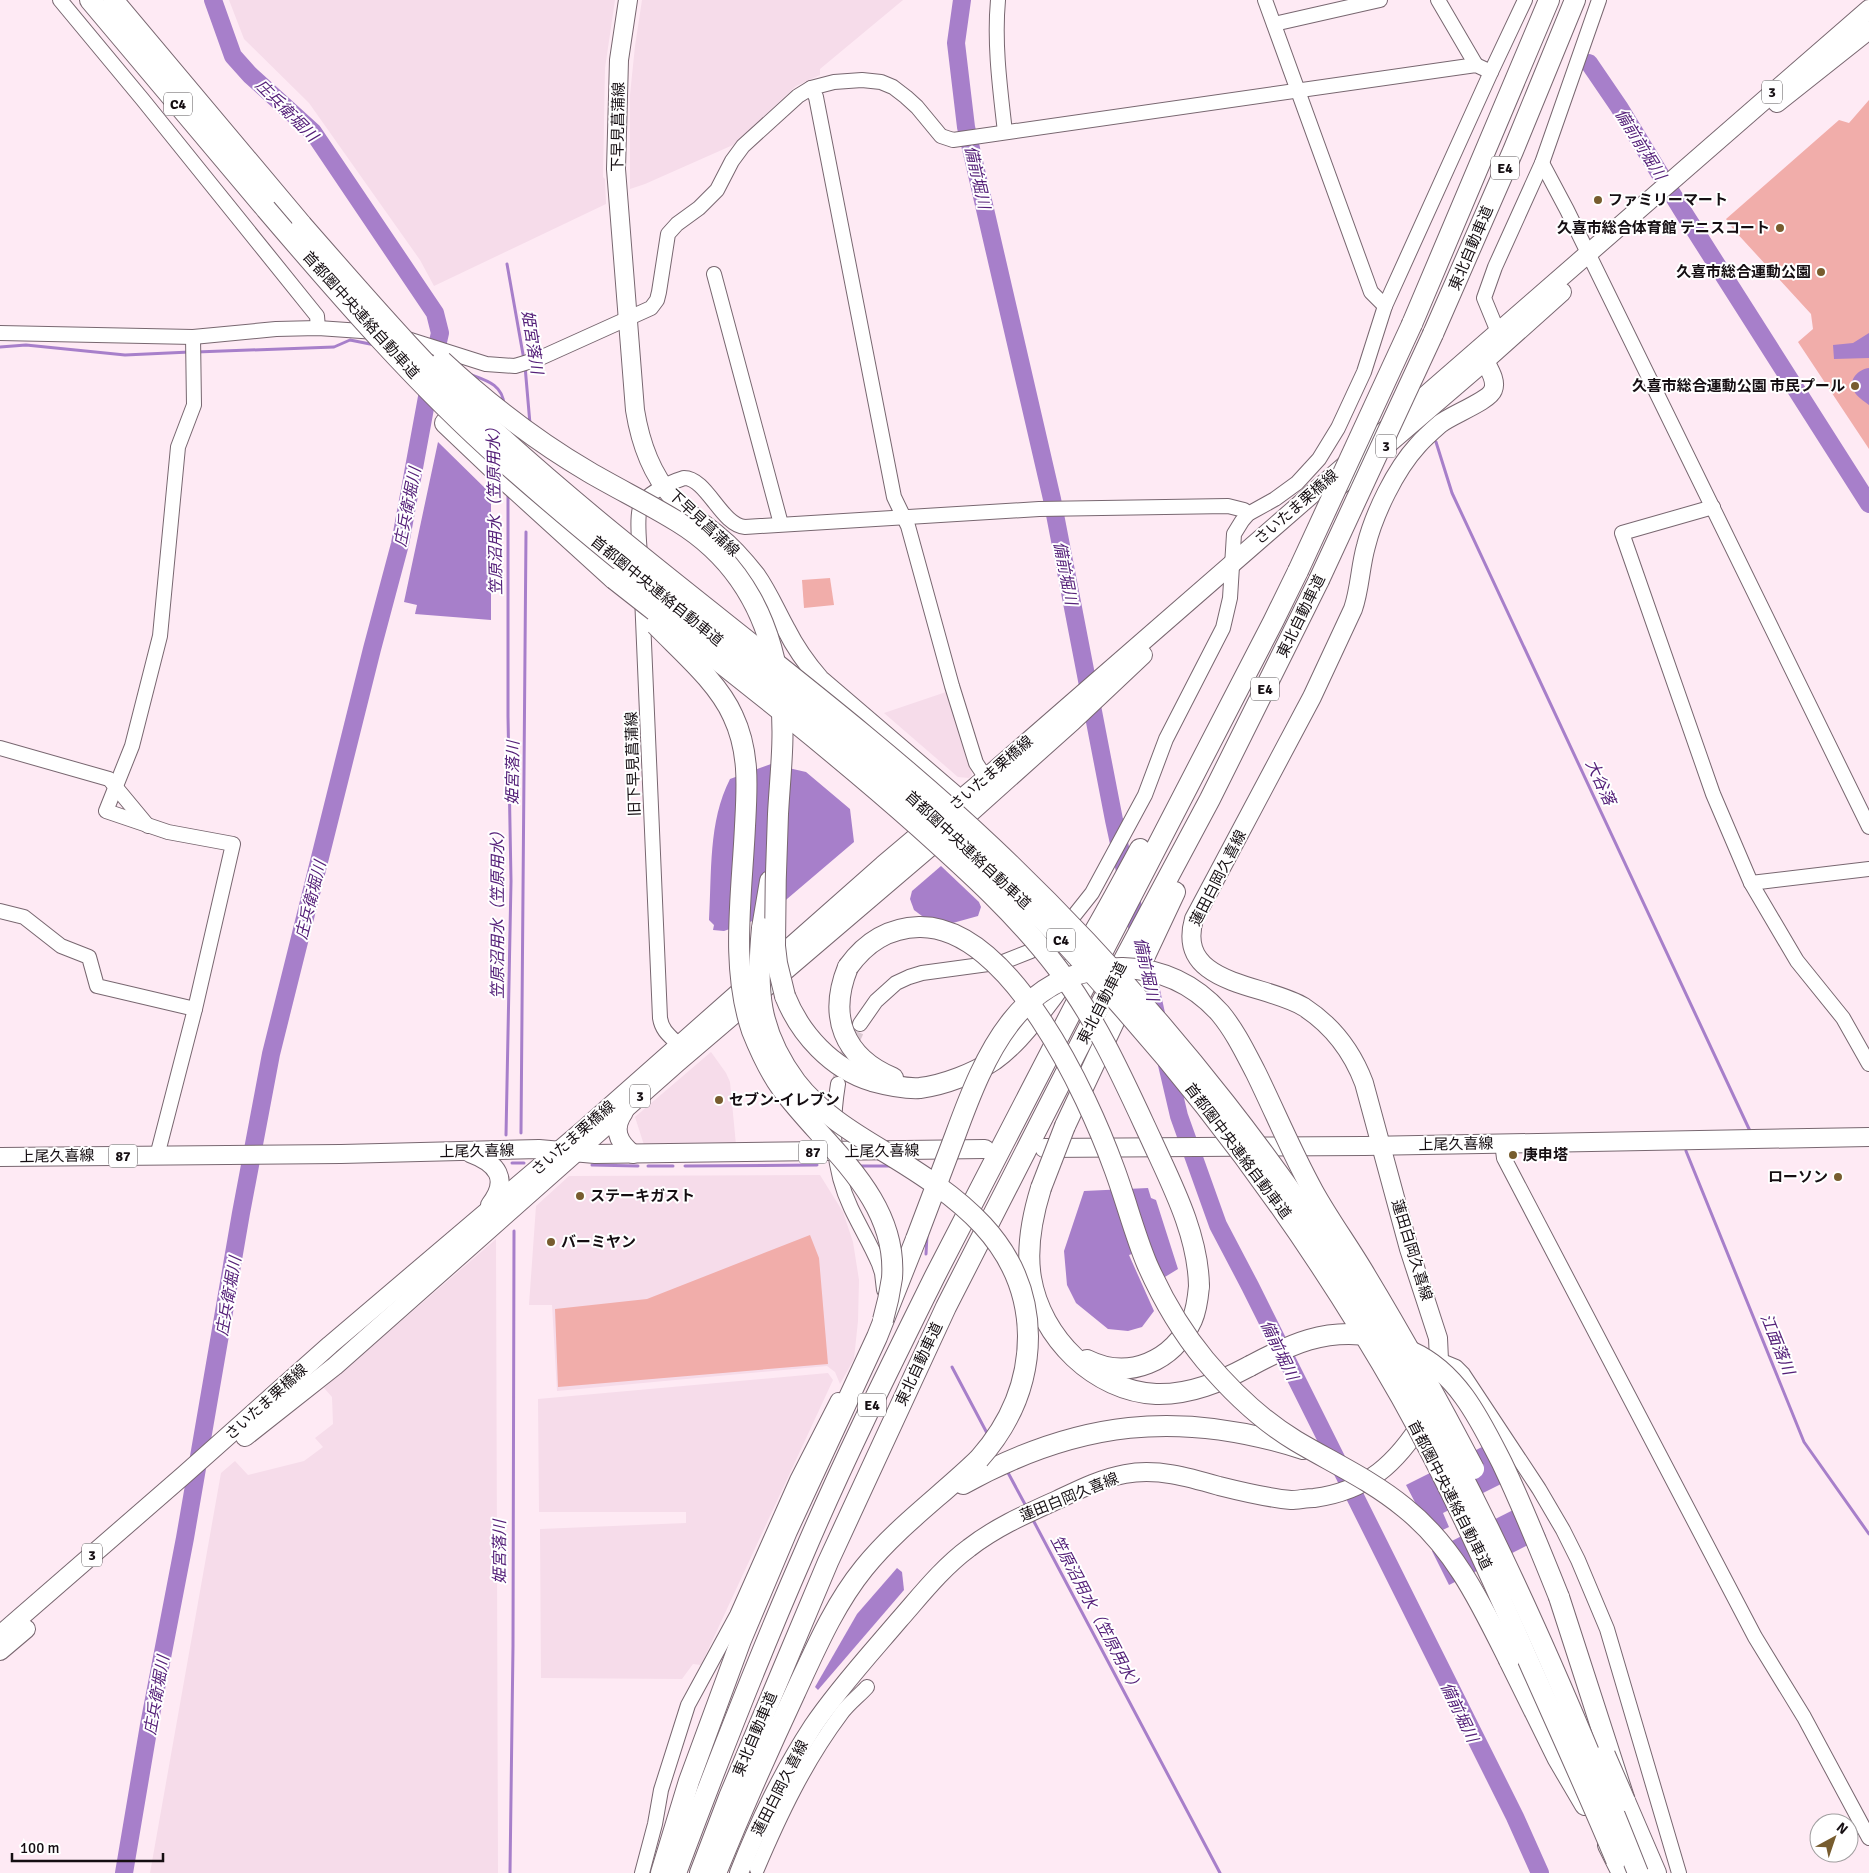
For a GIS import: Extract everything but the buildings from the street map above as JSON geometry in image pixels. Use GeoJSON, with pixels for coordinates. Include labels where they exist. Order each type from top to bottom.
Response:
{"type":"FeatureCollection","features":[{"type":"Feature","properties":{"kind":"highway","name":"首都圏中央連絡自動車道"},"geometry":{"type":"LineString","coordinates":[[90,0],[266,209],[389,349],[446,407],[499,458],[654,589],[846,743],[975,854],[1040,918],[1159,1049],[1208,1108],[1266,1185],[1314,1256],[1403,1401],[1488,1569],[1619,1867]]}},
{"type":"Feature","properties":{"kind":"highway","name":"首都圏中央連絡自動車道"},"geometry":{"type":"LineString","coordinates":[[113,0],[302,225],[390,326],[458,396],[502,438],[643,558],[860,731],[991,846],[1049,903],[1169,1034],[1276,1170],[1325,1242],[1417,1391],[1508,1569],[1602,1783],[1638,1873]]}},
{"type":"Feature","properties":{"kind":"highway","name":"東北自動車道"},"geometry":{"type":"LineString","coordinates":[[676,1873],[760,1658],[812,1534],[919,1309],[1102,953],[1157,833],[1224,717],[1298,571],[1412,324],[1549,0]]}},
{"type":"Feature","properties":{"kind":"highway","name":"東北自動車道"},"geometry":{"type":"LineString","coordinates":[[700,1873],[729,1797],[790,1650],[867,1475],[946,1307],[1110,986],[1170,888],[1202,830],[1210,799],[1320,580],[1433,334],[1575,0]]}},
{"type":"Feature","properties":{"kind":"highway"},"geometry":{"type":"LineString","coordinates":[[266,209],[280,238],[322,290],[445,423],[614,579],[830,751],[898,808],[1022,926],[1059,970],[1095,1027],[1164,1166],[1197,1254],[1199,1286],[1193,1318],[1187,1329],[1171,1350],[1143,1366],[1110,1367],[1092,1362],[1076,1353],[1056,1336]]}},
{"type":"Feature","properties":{"kind":"highway"},"geometry":{"type":"LineString","coordinates":[[302,225],[451,369],[489,403],[549,447],[589,472],[685,526],[708,543],[747,589],[760,614],[771,644],[776,665],[782,725],[775,946],[777,962],[785,996],[793,1014],[807,1036],[848,1071],[863,1078],[896,1086],[920,1088],[972,1073],[994,1060],[1023,1034],[1075,966],[1095,930],[1157,833]]}},
{"type":"Feature","properties":{"kind":"highway"},"geometry":{"type":"LineString","coordinates":[[614,579],[625,594],[685,655],[719,693],[733,714],[740,732],[746,766],[740,930],[741,977],[747,1013],[760,1050],[781,1087],[845,1161],[862,1183],[879,1212],[888,1240],[892,1270],[889,1297],[883,1320]]}},
{"type":"Feature","properties":{"kind":"highway"},"geometry":{"type":"LineString","coordinates":[[778,832],[762,928],[759,963],[759,981],[764,1016],[769,1034],[777,1051],[798,1084],[826,1112],[863,1139],[943,1189],[977,1217],[1003,1250],[1013,1268],[1020,1287],[1026,1306],[1028,1326],[1026,1367],[1013,1408],[983,1465]]}},
{"type":"Feature","properties":{"kind":"highway"},"geometry":{"type":"LineString","coordinates":[[1170,888],[1117,1016],[1065,1126],[1041,1188],[1031,1228],[1030,1269],[1036,1300],[1062,1346],[1087,1368],[1119,1386],[1137,1391],[1156,1394],[1188,1391],[1214,1384],[1279,1350],[1303,1340],[1324,1335],[1348,1333],[1372,1336],[1415,1353],[1433,1364],[1449,1378],[1465,1397],[1480,1420],[1532,1528],[1560,1597],[1625,1801]]}},
{"type":"Feature","properties":{"kind":"highway"},"geometry":{"type":"LineString","coordinates":[[934,1084],[913,1084],[899,1080],[883,1074],[868,1064],[846,1038],[838,1009],[839,994],[848,967],[868,944],[880,936],[909,927],[943,930],[972,944],[987,955],[1003,971],[1016,986],[1040,1021],[1078,1087],[1110,1159],[1146,1261],[1181,1328],[1203,1358],[1243,1400],[1278,1429],[1364,1478],[1407,1509],[1426,1526],[1460,1567],[1476,1593],[1558,1759],[1619,1867]]}},
{"type":"Feature","properties":{"kind":"highway"},"geometry":{"type":"LineString","coordinates":[[661,1873],[690,1781],[741,1640],[787,1531],[883,1320],[916,1240],[975,1082],[998,1039],[1034,997],[1060,982],[1077,975],[1098,969],[1130,968],[1164,974],[1196,991],[1221,1014],[1241,1044],[1313,1191],[1369,1281],[1446,1413],[1522,1571],[1656,1873]]}},
{"type":"Feature","properties":{"kind":"highway"},"geometry":{"type":"LineString","coordinates":[[716,1873],[766,1755],[833,1613],[847,1590],[879,1550],[896,1532],[948,1488],[983,1465],[1015,1457],[1066,1440],[1119,1430],[1161,1426],[1231,1430],[1268,1438],[1319,1454]]}},
{"type":"Feature","properties":{"kind":"main road","name":"下早見菖蒲線"},"geometry":{"type":"LineString","coordinates":[[628,0],[619,60],[616,169],[637,425],[647,454],[664,487],[682,506],[722,538],[749,566],[765,590],[786,630],[807,663],[820,679],[953,793],[965,807]]}},
{"type":"Feature","properties":{"kind":"main road","name":"さいたま栗橋線"},"geometry":{"type":"LineString","coordinates":[[1232,570],[1485,361],[1591,258],[1869,9]]}},
{"type":"Feature","properties":{"kind":"main road","name":"さいたま栗橋線"},"geometry":{"type":"LineString","coordinates":[[1680,180],[1869,30]]}},
{"type":"Feature","properties":{"kind":"main road","name":"さいたま栗橋線"},"geometry":{"type":"LineString","coordinates":[[0,1651],[259,1424],[335,1366],[1498,332],[1591,258]]}},
{"type":"Feature","properties":{"kind":"main road","name":"蓮田白岡久喜線"},"geometry":{"type":"LineString","coordinates":[[751,1870],[775,1793],[792,1760],[815,1724],[882,1640],[932,1582],[968,1548],[993,1531],[1063,1496],[1100,1481],[1125,1474],[1155,1471],[1257,1495],[1294,1500],[1334,1495],[1372,1478],[1393,1461],[1410,1442],[1426,1418],[1434,1391],[1439,1360],[1438,1338],[1380,1146],[1361,1074],[1334,1030],[1313,1013],[1291,1000],[1225,978],[1206,968],[1192,947],[1191,928],[1194,918],[1309,702],[1339,640],[1357,598],[1362,564],[1370,532],[1396,476],[1418,446],[1440,424],[1487,398],[1494,389],[1494,380],[1485,361]]}},
{"type":"Feature","properties":{"kind":"main road","name":"さいたま栗橋線"},"geometry":{"type":"LineString","coordinates":[[0,1635],[210,1453],[330,1345],[483,1216],[883,865],[965,807],[986,778],[1071,713]]}},
{"type":"Feature","properties":{"kind":"main road"},"geometry":{"type":"LineString","coordinates":[[627,1108],[617,1127],[617,1135],[625,1148],[633,1154]]}},
{"type":"Feature","properties":{"kind":"main road","name":"上尾久喜線"},"geometry":{"type":"LineString","coordinates":[[1044,1148],[1380,1146],[1869,1137]]}},
{"type":"Feature","properties":{"kind":"main road","name":"上尾久喜線"},"geometry":{"type":"LineString","coordinates":[[0,1157],[467,1152],[539,1149],[574,1153],[633,1154],[984,1149]]}},
{"type":"Feature","properties":{"kind":"main road"},"geometry":{"type":"LineString","coordinates":[[467,1152],[488,1161],[499,1177],[499,1190],[496,1198],[483,1216]]}},
{"type":"Feature","properties":{"kind":"street"},"geometry":{"type":"LineString","coordinates":[[60,0],[317,316],[318,328]]}},
{"type":"Feature","properties":{"kind":"street"},"geometry":{"type":"LineString","coordinates":[[998,0],[996,26],[1000,132]]}},
{"type":"Feature","properties":{"kind":"street"},"geometry":{"type":"LineString","coordinates":[[1265,0],[1371,292],[1385,306]]}},
{"type":"Feature","properties":{"kind":"street"},"geometry":{"type":"LineString","coordinates":[[1274,24],[1380,0]]}},
{"type":"Feature","properties":{"kind":"street"},"geometry":{"type":"LineString","coordinates":[[1438,0],[1476,65]]}},
{"type":"Feature","properties":{"kind":"street"},"geometry":{"type":"LineString","coordinates":[[860,1024],[867,1012],[886,991],[908,977],[922,973],[1003,962],[1031,951],[1049,941],[1076,915],[1092,893],[1145,795],[1166,739],[1223,628],[1227,613],[1234,534],[1248,514],[1287,492],[1297,484],[1318,459],[1338,428],[1364,372],[1385,306],[1525,0]]}},
{"type":"Feature","properties":{"kind":"street"},"geometry":{"type":"LineString","coordinates":[[1498,332],[1484,298],[1495,267],[1542,163],[1600,1]]}},
{"type":"Feature","properties":{"kind":"street"},"geometry":{"type":"LineString","coordinates":[[0,332],[193,337],[318,328],[368,330],[396,335],[486,364],[515,366],[538,359],[651,308],[654,305],[661,279],[666,240],[672,229],[699,208],[717,190],[732,161],[743,146],[798,96],[811,88],[834,82],[862,80],[881,82],[893,87],[917,107],[940,136],[953,140],[1476,65],[1491,72]]}},
{"type":"Feature","properties":{"kind":"street"},"geometry":{"type":"LineString","coordinates":[[811,88],[816,97],[894,497],[904,517],[976,764],[986,778]]}},
{"type":"Feature","properties":{"kind":"street"},"geometry":{"type":"LineString","coordinates":[[1542,163],[1591,258],[1869,827]]}},
{"type":"Feature","properties":{"kind":"street"},"geometry":{"type":"LineString","coordinates":[[714,274],[781,524],[1071,508],[1228,506],[1244,510],[1248,514]]}},
{"type":"Feature","properties":{"kind":"street"},"geometry":{"type":"LineString","coordinates":[[156,1156],[195,1009],[233,844],[168,832],[106,811],[132,746],[160,636],[178,447],[194,405],[193,337]]}},
{"type":"Feature","properties":{"kind":"street","name":"旧下早見菖蒲線"},"geometry":{"type":"LineString","coordinates":[[679,1045],[667,1034],[661,1025],[660,1018],[639,516],[641,504],[650,495],[664,487],[680,479],[688,478],[696,482],[737,526],[781,524]]}},
{"type":"Feature","properties":{"kind":"street"},"geometry":{"type":"LineString","coordinates":[[1713,507],[1622,533],[1713,794],[1753,887],[1797,961],[1842,1018],[1869,1064]]}},
{"type":"Feature","properties":{"kind":"street"},"geometry":{"type":"LineString","coordinates":[[0,748],[108,778],[148,826]]}},
{"type":"Feature","properties":{"kind":"street"},"geometry":{"type":"LineString","coordinates":[[1753,887],[1869,869]]}},
{"type":"Feature","properties":{"kind":"street"},"geometry":{"type":"LineString","coordinates":[[1753,887],[1869,876]]}},
{"type":"Feature","properties":{"kind":"street"},"geometry":{"type":"LineString","coordinates":[[0,912],[24,917],[62,946],[89,957],[97,986],[195,1009]]}},
{"type":"Feature","properties":{"kind":"street"},"geometry":{"type":"LineString","coordinates":[[642,1873],[655,1824],[660,1790],[688,1705],[737,1615],[801,1472],[874,1336],[880,1321],[884,1295],[882,1273],[850,1207],[838,1172],[834,1152],[833,1126],[838,1084]]}},
{"type":"Feature","properties":{"kind":"street"},"geometry":{"type":"LineString","coordinates":[[1502,1143],[1504,1158],[1687,1510],[1755,1637],[1804,1717],[1867,1830]]}},
{"type":"Feature","properties":{"kind":"street"},"geometry":{"type":"LineString","coordinates":[[1439,1360],[1456,1367],[1462,1374],[1539,1489],[1578,1560],[1607,1629],[1679,1873]]}},
{"type":"Feature","properties":{"kind":"street"},"geometry":{"type":"LineString","coordinates":[[751,1870],[804,1769],[842,1713],[867,1687]]}},
{"type":"Feature","properties":{"kind":"shaded area"},"geometry":{"type":"Polygon","coordinates":[[[229,0],[615,0],[605,68],[603,177],[605,179],[606,204],[434,286],[420,260],[309,103],[244,39],[229,0]]]}},
{"type":"Feature","properties":{"kind":"shaded area"},"geometry":{"type":"Polygon","coordinates":[[[642,0],[903,0],[820,69],[820,75],[796,86],[733,145],[630,189],[630,95],[642,0]]]}},
{"type":"Feature","properties":{"kind":"shaded area","name":"久喜市総合運動公園"},"geometry":{"type":"Polygon","coordinates":[[[1869,100],[1869,449],[1798,342],[1813,329],[1811,314],[1726,219],[1839,120],[1849,123],[1869,100]]]}},
{"type":"Feature","properties":{"kind":"shaded area"},"geometry":{"type":"Polygon","coordinates":[[[1869,333],[1869,358],[1834,359],[1833,345],[1853,343],[1869,333]]]}},
{"type":"Feature","properties":{"kind":"shaded area"},"geometry":{"type":"Polygon","coordinates":[[[1869,368],[1869,405],[1855,393],[1852,383],[1855,376],[1861,370],[1869,368]]]}},
{"type":"Feature","properties":{"kind":"shaded area"},"geometry":{"type":"Polygon","coordinates":[[[438,442],[491,494],[491,620],[415,614],[417,605],[404,602],[438,442]]]}},
{"type":"Feature","properties":{"kind":"shaded area"},"geometry":{"type":"Polygon","coordinates":[[[830,578],[834,605],[804,608],[802,580],[830,578]]]}},
{"type":"Feature","properties":{"kind":"shaded area"},"geometry":{"type":"Polygon","coordinates":[[[949,691],[970,764],[972,775],[969,778],[958,777],[884,713],[949,691]]]}},
{"type":"Feature","properties":{"kind":"shaded area"},"geometry":{"type":"Polygon","coordinates":[[[771,764],[806,772],[850,809],[854,842],[767,916],[724,931],[713,930],[714,925],[709,920],[712,848],[714,830],[723,795],[730,779],[771,764]]]}},
{"type":"Feature","properties":{"kind":"shaded area"},"geometry":{"type":"Polygon","coordinates":[[[941,866],[979,902],[981,907],[978,916],[942,926],[934,925],[914,910],[910,899],[912,891],[941,866]]]}},
{"type":"Feature","properties":{"kind":"shaded area"},"geometry":{"type":"Polygon","coordinates":[[[711,1052],[730,1082],[736,1145],[644,1145],[635,1117],[711,1052]]]}},
{"type":"Feature","properties":{"kind":"shaded area"},"geometry":{"type":"Polygon","coordinates":[[[820,1175],[843,1212],[853,1242],[859,1280],[858,1321],[854,1359],[840,1384],[835,1372],[827,1366],[557,1391],[552,1305],[529,1305],[536,1206],[569,1176],[820,1175]]]}},
{"type":"Feature","properties":{"kind":"shaded area"},"geometry":{"type":"Polygon","coordinates":[[[1148,1188],[1151,1198],[1156,1200],[1178,1269],[1160,1280],[1147,1249],[1129,1255],[1154,1311],[1142,1327],[1128,1331],[1108,1329],[1076,1303],[1067,1285],[1064,1251],[1084,1191],[1148,1188]]]}},
{"type":"Feature","properties":{"kind":"shaded area"},"geometry":{"type":"Polygon","coordinates":[[[810,1235],[819,1258],[828,1364],[558,1387],[555,1309],[647,1299],[810,1235]]]}},
{"type":"Feature","properties":{"kind":"shaded area"},"geometry":{"type":"Polygon","coordinates":[[[496,1239],[498,1873],[150,1873],[221,1473],[235,1461],[248,1475],[304,1461],[323,1447],[315,1438],[333,1424],[332,1397],[324,1388],[496,1239]]]}},
{"type":"Feature","properties":{"kind":"shaded area"},"geometry":{"type":"Polygon","coordinates":[[[828,1373],[833,1380],[701,1665],[693,1664],[682,1679],[541,1678],[540,1529],[686,1523],[686,1512],[539,1512],[538,1399],[828,1373]]]}},
{"type":"Feature","properties":{"kind":"shaded area"},"geometry":{"type":"Polygon","coordinates":[[[1484,1446],[1503,1483],[1443,1513],[1449,1527],[1432,1535],[1406,1485],[1484,1446]]]}},
{"type":"Feature","properties":{"kind":"shaded area"},"geometry":{"type":"Polygon","coordinates":[[[1529,1502],[1546,1536],[1449,1585],[1432,1551],[1529,1502]]]}},
{"type":"Feature","properties":{"kind":"shaded area"},"geometry":{"type":"Polygon","coordinates":[[[897,1568],[902,1572],[904,1590],[818,1690],[815,1687],[857,1614],[897,1568]]]}},
{"type":"Feature","properties":{"kind":"waterway","name":"庄兵衛堀川"},"geometry":{"type":"LineString","coordinates":[[124,1873],[149,1725],[185,1538],[241,1213],[271,1054],[400,544],[440,333],[435,313],[313,132],[250,75],[233,56],[213,0]]}},
{"type":"Feature","properties":{"kind":"waterway","name":"備前堀川"},"geometry":{"type":"LineString","coordinates":[[962,0],[956,43],[966,127],[1052,499],[1114,820],[1158,1023]]}},
{"type":"Feature","properties":{"kind":"waterway","name":"備前前堀川"},"geometry":{"type":"LineString","coordinates":[[1589,63],[1619,107],[1682,210],[1869,504]]}},
{"type":"Feature","properties":{"kind":"waterway","name":"姫宮落川"},"geometry":{"type":"LineString","coordinates":[[507,264],[524,360]]}},
{"type":"Feature","properties":{"kind":"waterway","name":"笠原沼用水（笠原用水）"},"geometry":{"type":"LineString","coordinates":[[196,352],[334,347],[350,340],[375,345]]}},
{"type":"Feature","properties":{"kind":"waterway","name":"笠原沼用水（笠原用水）"},"geometry":{"type":"LineString","coordinates":[[0,347],[26,345],[125,355],[190,352]]}},
{"type":"Feature","properties":{"kind":"waterway","name":"姫宮落川"},"geometry":{"type":"LineString","coordinates":[[525,366],[530,424]]}},
{"type":"Feature","properties":{"kind":"waterway","name":"笠原沼用水（笠原用水）"},"geometry":{"type":"LineString","coordinates":[[469,374],[487,381],[497,388],[503,398],[504,405]]}},
{"type":"Feature","properties":{"kind":"waterway","name":"大谷落"},"geometry":{"type":"LineString","coordinates":[[1436,442],[1452,493],[1750,1131]]}},
{"type":"Feature","properties":{"kind":"waterway","name":"笠原沼用水（笠原用水）"},"geometry":{"type":"LineString","coordinates":[[506,1135],[511,881],[508,716],[508,494]]}},
{"type":"Feature","properties":{"kind":"waterway","name":"姫宮落川"},"geometry":{"type":"LineString","coordinates":[[521,1133],[526,532]]}},
{"type":"Feature","properties":{"kind":"waterway","name":"備前堀川"},"geometry":{"type":"LineString","coordinates":[[1165,1056],[1179,1116],[1218,1225],[1515,1817],[1540,1873]]}},
{"type":"Feature","properties":{"kind":"waterway","name":"江面落川"},"geometry":{"type":"LineString","coordinates":[[1686,1151],[1804,1442],[1869,1534]]}},
{"type":"Feature","properties":{"kind":"waterway","name":"笠原沼用水（笠原用水）"},"geometry":{"type":"LineString","coordinates":[[512,1163],[524,1163]]}},
{"type":"Feature","properties":{"kind":"waterway","name":"笠原沼用水（笠原用水）"},"geometry":{"type":"LineString","coordinates":[[592,1165],[638,1166]]}},
{"type":"Feature","properties":{"kind":"waterway","name":"笠原沼用水（笠原用水）"},"geometry":{"type":"LineString","coordinates":[[685,1166],[817,1165]]}},
{"type":"Feature","properties":{"kind":"waterway","name":"笠原沼用水（笠原用水）"},"geometry":{"type":"LineString","coordinates":[[648,1166],[673,1166]]}},
{"type":"Feature","properties":{"kind":"waterway","name":"笠原沼用水（笠原用水）"},"geometry":{"type":"LineString","coordinates":[[859,1166],[891,1166]]}},
{"type":"Feature","properties":{"kind":"waterway","name":"姫宮落川"},"geometry":{"type":"LineString","coordinates":[[510,1873],[513,1646],[514,1231]]}},
{"type":"Feature","properties":{"kind":"waterway","name":"笠原沼用水（笠原用水）"},"geometry":{"type":"LineString","coordinates":[[926,1254],[927,1235]]}},
{"type":"Feature","properties":{"kind":"waterway","name":"笠原沼用水（笠原用水）"},"geometry":{"type":"LineString","coordinates":[[952,1367],[988,1435]]}},
{"type":"Feature","properties":{"kind":"waterway","name":"笠原沼用水（笠原用水）"},"geometry":{"type":"LineString","coordinates":[[1006,1469],[1027,1508]]}},
{"type":"Feature","properties":{"kind":"waterway","name":"笠原沼用水（笠原用水）"},"geometry":{"type":"LineString","coordinates":[[1032,1518],[1220,1873]]}},
{"type":"Feature","properties":{"kind":"tunnel"},"geometry":{"type":"LineString","coordinates":[[838,1084],[848,1051],[860,1024]]}},
{"type":"Feature","properties":{"kind":"place","name":"ファミリーマート"},"geometry":{"type":"Point","coordinates":[1598,200]}},
{"type":"Feature","properties":{"kind":"place","name":"久喜市総合体育館 テニスコート"},"geometry":{"type":"Point","coordinates":[1780,228]}},
{"type":"Feature","properties":{"kind":"place","name":"久喜市総合運動公園"},"geometry":{"type":"Point","coordinates":[1821,272]}},
{"type":"Feature","properties":{"kind":"place","name":"久喜市総合運動公園 市民プール"},"geometry":{"type":"Point","coordinates":[1855,386]}},
{"type":"Feature","properties":{"kind":"place","name":"セブン-イレブン"},"geometry":{"type":"Point","coordinates":[719,1100]}},
{"type":"Feature","properties":{"kind":"place","name":"庚申塔"},"geometry":{"type":"Point","coordinates":[1513,1155]}},
{"type":"Feature","properties":{"kind":"place","name":"ローソン"},"geometry":{"type":"Point","coordinates":[1838,1177]}},
{"type":"Feature","properties":{"kind":"place","name":"ステーキガスト"},"geometry":{"type":"Point","coordinates":[580,1196]}},
{"type":"Feature","properties":{"kind":"place","name":"バーミヤン"},"geometry":{"type":"Point","coordinates":[551,1242]}}]}
